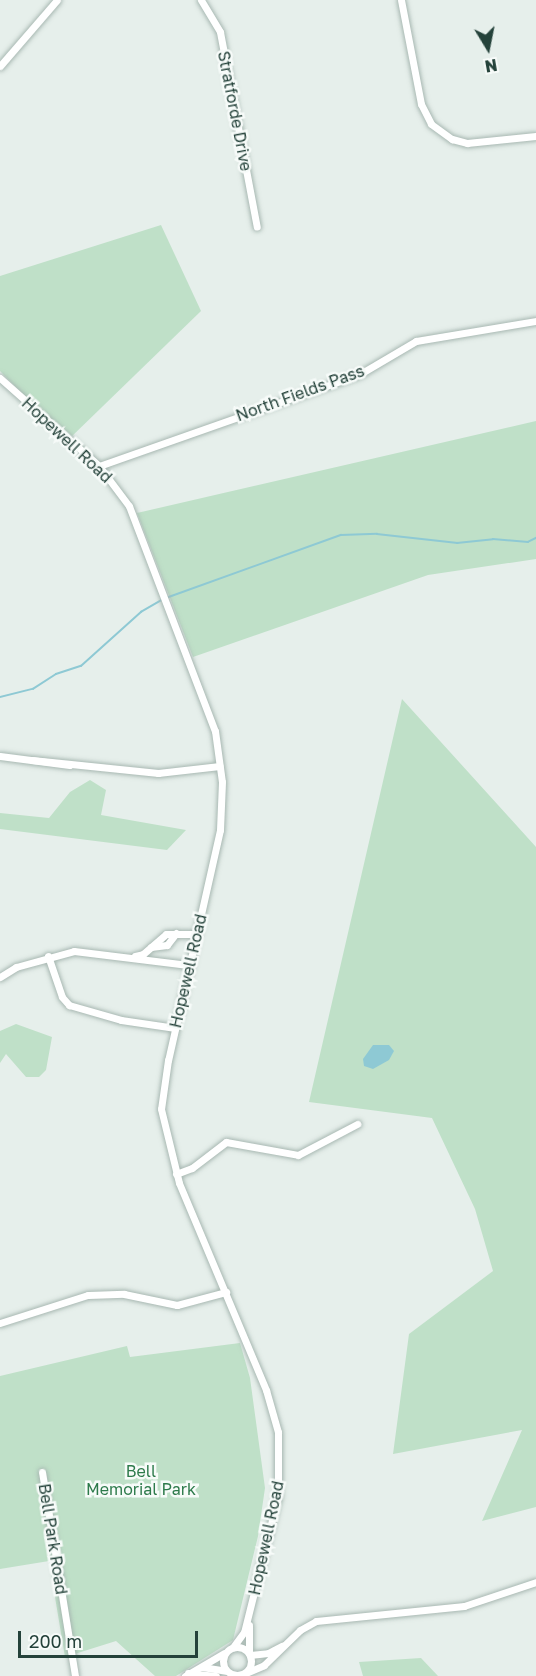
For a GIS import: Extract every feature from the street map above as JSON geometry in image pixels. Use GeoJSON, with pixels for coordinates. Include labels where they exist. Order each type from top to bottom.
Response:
{"type":"FeatureCollection","features":[{"type":"Feature","properties":{"kind":"street"},"geometry":{"type":"LineString","coordinates":[[0,66],[57,0]]}},
{"type":"Feature","properties":{"kind":"street","name":"Stratforde Drive"},"geometry":{"type":"LineString","coordinates":[[201,0],[220,32],[256,227]]}},
{"type":"Feature","properties":{"kind":"street"},"geometry":{"type":"LineString","coordinates":[[401,0],[421,104],[431,124],[452,139],[467,143],[536,136]]}},
{"type":"Feature","properties":{"kind":"street","name":"North Fields Pass"},"geometry":{"type":"LineString","coordinates":[[99,466],[360,374],[416,341],[536,321]]}},
{"type":"Feature","properties":{"kind":"street","name":"Hopewell Road"},"geometry":{"type":"LineString","coordinates":[[0,378],[99,466],[129,506],[142,534],[213,723],[220,766],[220,830],[188,965],[161,1109],[176,1174],[266,1390],[280,1447],[278,1496],[244,1632],[233,1647]]}},
{"type":"Feature","properties":{"kind":"street"},"geometry":{"type":"LineString","coordinates":[[0,756],[57,765],[74,764],[159,773],[220,766]]}},
{"type":"Feature","properties":{"kind":"street"},"geometry":{"type":"LineString","coordinates":[[130,956],[143,954],[166,934],[195,934]]}},
{"type":"Feature","properties":{"kind":"street"},"geometry":{"type":"LineString","coordinates":[[0,977],[48,956],[74,951],[130,956],[188,965]]}},
{"type":"Feature","properties":{"kind":"street"},"geometry":{"type":"LineString","coordinates":[[48,956],[62,997],[69,1005],[121,1020],[175,1028]]}},
{"type":"Feature","properties":{"kind":"street"},"geometry":{"type":"LineString","coordinates":[[176,1174],[192,1168],[226,1142],[298,1155],[357,1124]]}},
{"type":"Feature","properties":{"kind":"street"},"geometry":{"type":"LineString","coordinates":[[0,1323],[88,1294],[124,1294],[177,1305],[226,1292]]}},
{"type":"Feature","properties":{"kind":"street","name":"Bell Park Road"},"geometry":{"type":"LineString","coordinates":[[42,1472],[75,1676]]}},
{"type":"Feature","properties":{"kind":"street"},"geometry":{"type":"LineString","coordinates":[[196,1669],[239,1676],[264,1665],[306,1626],[322,1619],[445,1610],[484,1601],[536,1582]]}},
{"type":"Feature","properties":{"kind":"street","name":"Hopewell Road"},"geometry":{"type":"LineString","coordinates":[[250,1610],[250,1654]]}},
{"type":"Feature","properties":{"kind":"street"},"geometry":{"type":"LineString","coordinates":[[187,1675],[233,1647],[250,1654],[268,1653],[284,1645]]}},
{"type":"Feature","properties":{"kind":"street"},"geometry":{"type":"LineString","coordinates":[[225,1652],[222,1662],[226,1673]]}},
{"type":"Feature","properties":{"kind":"street"},"geometry":{"type":"LineString","coordinates":[[239,1676],[250,1669],[250,1654]]}},
{"type":"Feature","properties":{"kind":"street"},"geometry":{"type":"LineString","coordinates":[[187,1675],[216,1676]]}},
{"type":"Feature","properties":{"kind":"green space"},"geometry":{"type":"Polygon","coordinates":[[[161,225],[201,311],[68,440],[0,371],[0,276],[161,225]]]}},
{"type":"Feature","properties":{"kind":"green space"},"geometry":{"type":"Polygon","coordinates":[[[536,421],[536,559],[428,575],[193,657],[137,513],[536,421]]]}},
{"type":"Feature","properties":{"kind":"green space"},"geometry":{"type":"Polygon","coordinates":[[[402,699],[536,847],[536,1507],[482,1521],[522,1430],[393,1454],[409,1334],[493,1271],[475,1209],[432,1118],[309,1102],[402,699]]]}},
{"type":"Feature","properties":{"kind":"green space"},"geometry":{"type":"Polygon","coordinates":[[[90,780],[106,790],[101,815],[186,830],[167,850],[0,829],[0,813],[49,818],[70,792],[90,780]]]}},
{"type":"Feature","properties":{"kind":"green space"},"geometry":{"type":"Polygon","coordinates":[[[16,1024],[52,1037],[46,1070],[39,1077],[26,1077],[6,1054],[0,1063],[0,1031],[16,1024]]]}},
{"type":"Feature","properties":{"kind":"green space","name":"Bell Memorial Park"},"geometry":{"type":"Polygon","coordinates":[[[240,1343],[250,1378],[265,1488],[258,1536],[233,1640],[176,1676],[155,1676],[116,1641],[65,1657],[49,1561],[0,1569],[0,1376],[127,1346],[130,1357],[240,1343]]]}},
{"type":"Feature","properties":{"kind":"green space"},"geometry":{"type":"Polygon","coordinates":[[[421,1658],[438,1676],[363,1676],[359,1662],[421,1658]]]}},
{"type":"Feature","properties":{"kind":"water"},"geometry":{"type":"Polygon","coordinates":[[[373,1045],[389,1045],[394,1051],[389,1060],[373,1069],[364,1066],[363,1059],[373,1045]]]}},
{"type":"Feature","properties":{"kind":"waterway"},"geometry":{"type":"LineString","coordinates":[[166,598],[341,535],[377,534],[457,543],[493,539],[528,542],[536,538]]}},
{"type":"Feature","properties":{"kind":"waterway"},"geometry":{"type":"LineString","coordinates":[[0,697],[33,689],[56,674],[81,666],[141,612],[162,600]]}}]}
